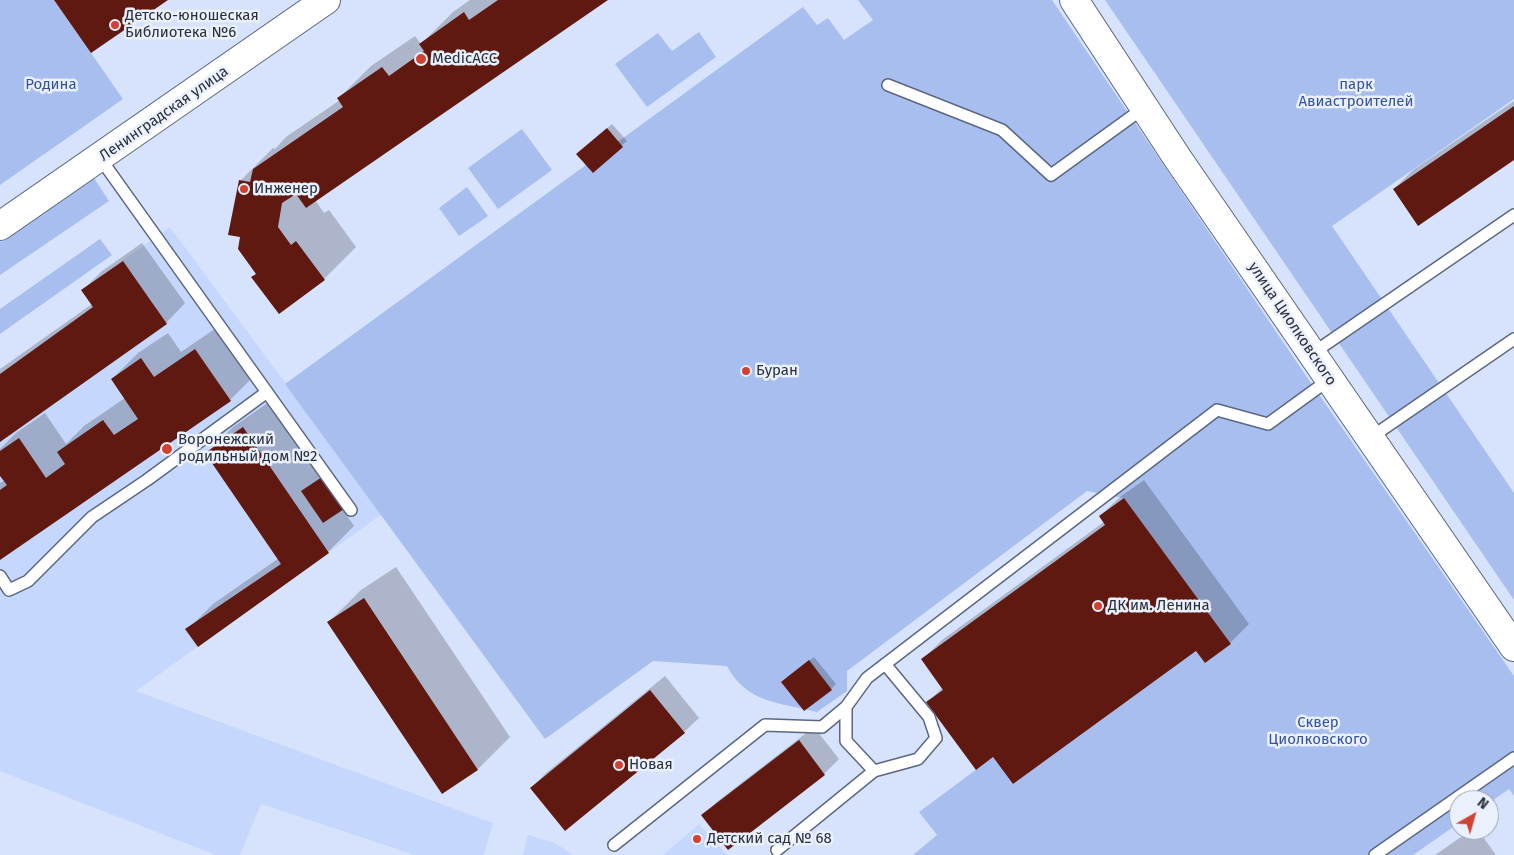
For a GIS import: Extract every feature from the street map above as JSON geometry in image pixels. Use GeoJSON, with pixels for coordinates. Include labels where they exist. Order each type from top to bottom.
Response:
{"type":"FeatureCollection","features":[{"type":"Feature","properties":{"kind":"street","name":"Ленинградская улица"},"geometry":{"type":"LineString","coordinates":[[0,226],[326,0]]}},
{"type":"Feature","properties":{"kind":"street","name":"улица Циолковского"},"geometry":{"type":"LineString","coordinates":[[1074,0],[1370,438],[1514,647]]}},
{"type":"Feature","properties":{"kind":"lane"},"geometry":{"type":"LineString","coordinates":[[888,85],[1002,130],[1050,175],[1145,106]]}},
{"type":"Feature","properties":{"kind":"lane"},"geometry":{"type":"LineString","coordinates":[[100,158],[351,510]]}},
{"type":"Feature","properties":{"kind":"lane"},"geometry":{"type":"LineString","coordinates":[[1313,353],[1514,215]]}},
{"type":"Feature","properties":{"kind":"lane"},"geometry":{"type":"LineString","coordinates":[[1370,438],[1514,339]]}},
{"type":"Feature","properties":{"kind":"lane"},"geometry":{"type":"LineString","coordinates":[[614,845],[765,725],[822,727],[846,707],[867,678],[1218,410],[1268,424],[1330,378]]}},
{"type":"Feature","properties":{"kind":"lane"},"geometry":{"type":"LineString","coordinates":[[0,576],[9,590],[28,582],[92,517],[147,480],[267,392]]}},
{"type":"Feature","properties":{"kind":"lane"},"geometry":{"type":"LineString","coordinates":[[777,850],[874,771],[918,759],[936,738],[929,717],[885,664]]}},
{"type":"Feature","properties":{"kind":"lane"},"geometry":{"type":"LineString","coordinates":[[846,707],[846,740],[874,771]]}},
{"type":"Feature","properties":{"kind":"lane"},"geometry":{"type":"LineString","coordinates":[[1375,855],[1514,758]]}},
{"type":"Feature","properties":{"kind":"shaded area","name":"Воронежский родильный дом №2"},"geometry":{"type":"Polygon","coordinates":[[[170,227],[382,514],[136,691],[493,823],[484,855],[415,855],[261,804],[240,855],[216,855],[0,771],[0,374],[93,307],[81,290],[170,227]]]}},
{"type":"Feature","properties":{"kind":"shaded area","name":"Детский сад № 68"},"geometry":{"type":"Polygon","coordinates":[[[699,824],[727,855],[663,855],[699,824]]]}},
{"type":"Feature","properties":{"kind":"shaded area"},"geometry":{"type":"Polygon","coordinates":[[[528,835],[555,843],[573,855],[523,855],[528,835]]]}},
{"type":"Feature","properties":{"kind":"green space","name":"Родина"},"geometry":{"type":"Polygon","coordinates":[[[0,0],[54,0],[123,99],[0,185],[0,0]]]}},
{"type":"Feature","properties":{"kind":"green space","name":"Буран"},"geometry":{"type":"Polygon","coordinates":[[[858,0],[1052,0],[1302,370],[1514,676],[1514,796],[1509,789],[1499,796],[1499,790],[1449,790],[1449,830],[1413,855],[913,855],[937,835],[919,812],[993,757],[1013,784],[1196,651],[1205,663],[1231,644],[1124,498],[1087,491],[847,671],[847,691],[817,712],[778,703],[754,694],[744,688],[727,666],[653,661],[545,739],[285,384],[803,7],[817,25],[828,18],[844,40],[873,20],[858,0]]]}},
{"type":"Feature","properties":{"kind":"green space","name":"парк Авиастроителей"},"geometry":{"type":"Polygon","coordinates":[[[1105,0],[1514,0],[1514,99],[1332,226],[1514,493],[1514,600],[1105,0]]]}},
{"type":"Feature","properties":{"kind":"green space"},"geometry":{"type":"Polygon","coordinates":[[[699,32],[716,57],[647,107],[615,64],[658,33],[672,51],[699,32]]]}},
{"type":"Feature","properties":{"kind":"green space"},"geometry":{"type":"Polygon","coordinates":[[[522,129],[552,170],[498,209],[468,168],[522,129]]]}},
{"type":"Feature","properties":{"kind":"green space"},"geometry":{"type":"Polygon","coordinates":[[[94,178],[109,201],[0,275],[0,242],[94,178]]]}},
{"type":"Feature","properties":{"kind":"green space"},"geometry":{"type":"Polygon","coordinates":[[[467,187],[488,216],[459,236],[439,208],[467,187]]]}},
{"type":"Feature","properties":{"kind":"green space"},"geometry":{"type":"Polygon","coordinates":[[[100,239],[112,255],[0,334],[0,309],[100,239]]]}},
{"type":"Feature","properties":{"kind":"building"},"geometry":{"type":"Polygon","coordinates":[[[54,0],[168,0],[91,53],[54,0]]]}},
{"type":"Feature","properties":{"kind":"building"},"geometry":{"type":"Polygon","coordinates":[[[498,0],[608,0],[306,208],[296,194],[282,203],[278,227],[291,245],[296,241],[325,280],[279,314],[251,277],[256,274],[238,249],[240,237],[228,235],[239,180],[250,182],[253,169],[343,107],[337,98],[382,67],[389,76],[424,51],[419,44],[464,12],[469,20],[498,0]]]}},
{"type":"Feature","properties":{"kind":"building"},"geometry":{"type":"Polygon","coordinates":[[[1514,106],[1514,160],[1418,226],[1393,189],[1514,106]]]}},
{"type":"Feature","properties":{"kind":"building"},"geometry":{"type":"Polygon","coordinates":[[[607,128],[623,147],[593,173],[576,154],[607,128]]]}},
{"type":"Feature","properties":{"kind":"building"},"geometry":{"type":"Polygon","coordinates":[[[123,261],[167,324],[0,442],[0,374],[93,307],[81,290],[123,261]]]}},
{"type":"Feature","properties":{"kind":"building"},"geometry":{"type":"Polygon","coordinates":[[[195,349],[231,401],[0,560],[0,490],[7,485],[0,476],[0,451],[19,438],[46,478],[65,464],[57,452],[103,420],[114,435],[138,419],[111,379],[141,358],[154,377],[195,349]]]}},
{"type":"Feature","properties":{"kind":"building"},"geometry":{"type":"Polygon","coordinates":[[[243,427],[329,553],[198,647],[185,629],[281,564],[205,453],[243,427]]]}},
{"type":"Feature","properties":{"kind":"building"},"geometry":{"type":"Polygon","coordinates":[[[322,477],[344,509],[323,523],[301,491],[322,477]]]}},
{"type":"Feature","properties":{"kind":"building","name":"ДК им. Ленина"},"geometry":{"type":"Polygon","coordinates":[[[1124,498],[1231,644],[1205,663],[1196,651],[1013,784],[993,757],[976,770],[926,702],[943,690],[921,659],[1105,525],[1099,516],[1124,498]]]}},
{"type":"Feature","properties":{"kind":"building"},"geometry":{"type":"Polygon","coordinates":[[[364,598],[478,770],[442,794],[327,622],[364,598]]]}},
{"type":"Feature","properties":{"kind":"building"},"geometry":{"type":"Polygon","coordinates":[[[809,660],[832,690],[804,711],[781,682],[809,660]]]}},
{"type":"Feature","properties":{"kind":"building"},"geometry":{"type":"Polygon","coordinates":[[[650,690],[685,733],[565,831],[530,788],[650,690]]]}},
{"type":"Feature","properties":{"kind":"building"},"geometry":{"type":"Polygon","coordinates":[[[799,740],[825,775],[728,850],[701,815],[799,740]]]}},
{"type":"Feature","properties":{"kind":"place","name":"Детско-юношеская Библиотека №6"},"geometry":{"type":"Point","coordinates":[115,25]}},
{"type":"Feature","properties":{"kind":"place","name":"MedicACC"},"geometry":{"type":"Point","coordinates":[421,59]}},
{"type":"Feature","properties":{"kind":"place","name":"Инженер"},"geometry":{"type":"Point","coordinates":[244,189]}},
{"type":"Feature","properties":{"kind":"place","name":"Буран"},"geometry":{"type":"Point","coordinates":[746,371]}},
{"type":"Feature","properties":{"kind":"place","name":"Воронежский родильный дом №2"},"geometry":{"type":"Point","coordinates":[167,449]}},
{"type":"Feature","properties":{"kind":"place","name":"ДК им. Ленина"},"geometry":{"type":"Point","coordinates":[1098,606]}},
{"type":"Feature","properties":{"kind":"place","name":"Новая"},"geometry":{"type":"Point","coordinates":[619,765]}},
{"type":"Feature","properties":{"kind":"place","name":"Детский сад № 68"},"geometry":{"type":"Point","coordinates":[697,839]}},
{"type":"Feature","properties":{"kind":"park label","name":"Сквер Циолковского"},"geometry":{"type":"Point","coordinates":[1318,732]}}]}
